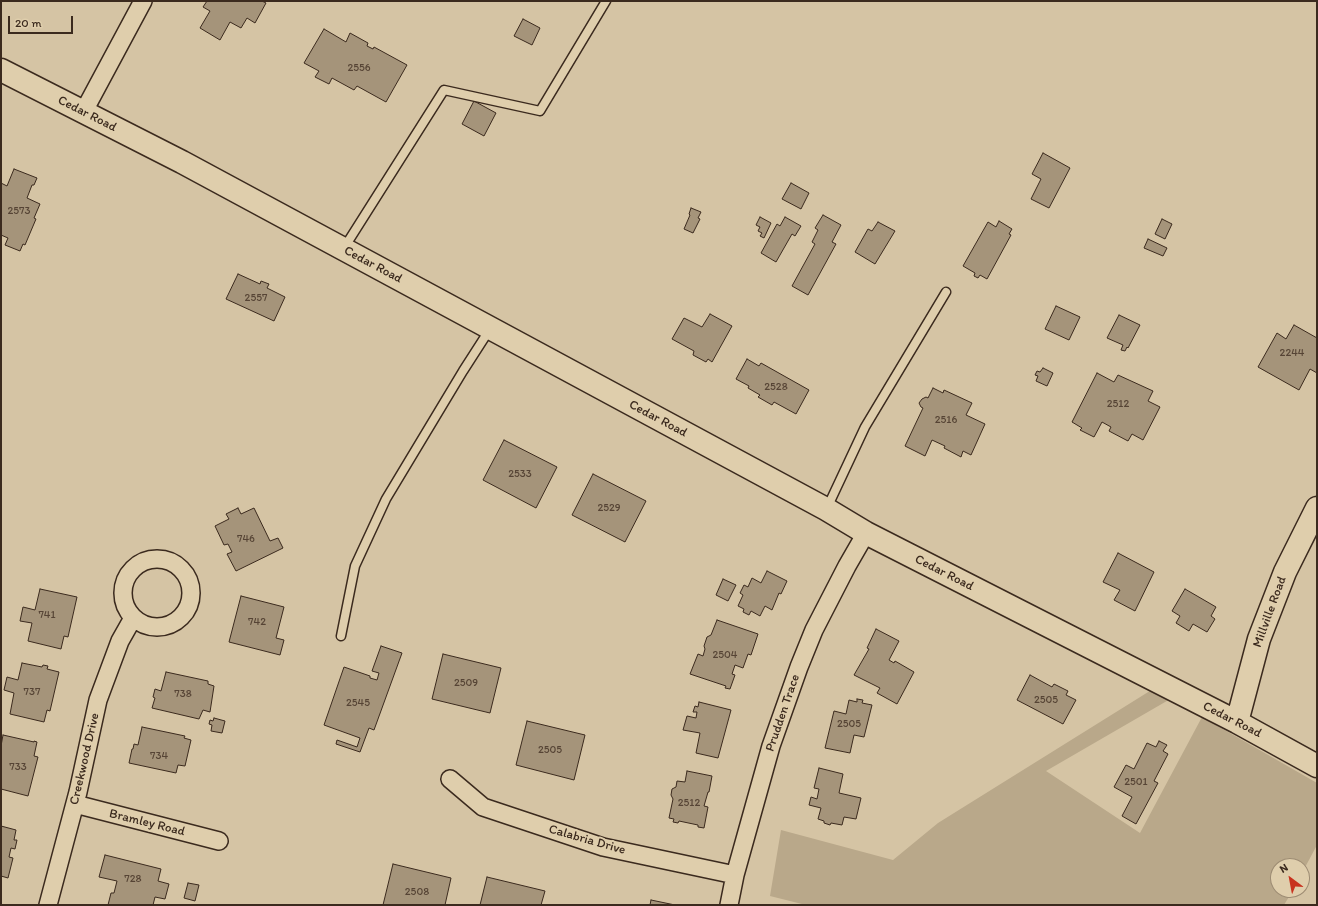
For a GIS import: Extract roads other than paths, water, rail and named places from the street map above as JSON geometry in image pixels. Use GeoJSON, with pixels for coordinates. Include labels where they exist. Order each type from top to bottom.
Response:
{"type":"FeatureCollection","features":[{"type":"Feature","properties":{"kind":"street"},"geometry":{"type":"LineString","coordinates":[[84,111],[143,1]]}},
{"type":"Feature","properties":{"kind":"street","name":"Cedar Road"},"geometry":{"type":"LineString","coordinates":[[1,70],[182,162],[826,509],[866,533],[1237,722],[1317,766]]}},
{"type":"Feature","properties":{"kind":"street","name":"Millville Road"},"geometry":{"type":"LineString","coordinates":[[1237,722],[1259,638],[1285,572],[1317,508]]}},
{"type":"Feature","properties":{"kind":"street","name":"Prudden Trace"},"geometry":{"type":"LineString","coordinates":[[729,905],[735,874],[771,746],[798,667],[814,630],[866,533]]}},
{"type":"Feature","properties":{"kind":"street"},"geometry":{"type":"LineString","coordinates":[[154,559],[166,560],[176,564],[190,581],[192,593],[190,604],[185,614],[176,622],[166,627],[154,628],[143,625],[134,618],[127,609],[123,599],[127,577],[134,568],[144,562],[154,559]]}},
{"type":"Feature","properties":{"kind":"street","name":"Creekwood Drive"},"geometry":{"type":"LineString","coordinates":[[48,905],[75,804],[98,700],[120,641],[134,618]]}},
{"type":"Feature","properties":{"kind":"street","name":"Calabria Drive"},"geometry":{"type":"LineString","coordinates":[[450,779],[483,807],[603,847],[735,874]]}},
{"type":"Feature","properties":{"kind":"street","name":"Bramley Road"},"geometry":{"type":"LineString","coordinates":[[75,804],[219,841]]}},
{"type":"Feature","properties":{"kind":"lane"},"geometry":{"type":"LineString","coordinates":[[343,249],[444,90],[540,111],[606,1]]}},
{"type":"Feature","properties":{"kind":"lane"},"geometry":{"type":"LineString","coordinates":[[826,509],[866,427],[946,292]]}},
{"type":"Feature","properties":{"kind":"lane"},"geometry":{"type":"LineString","coordinates":[[341,636],[356,566],[386,499],[463,371],[491,329]]}}]}
